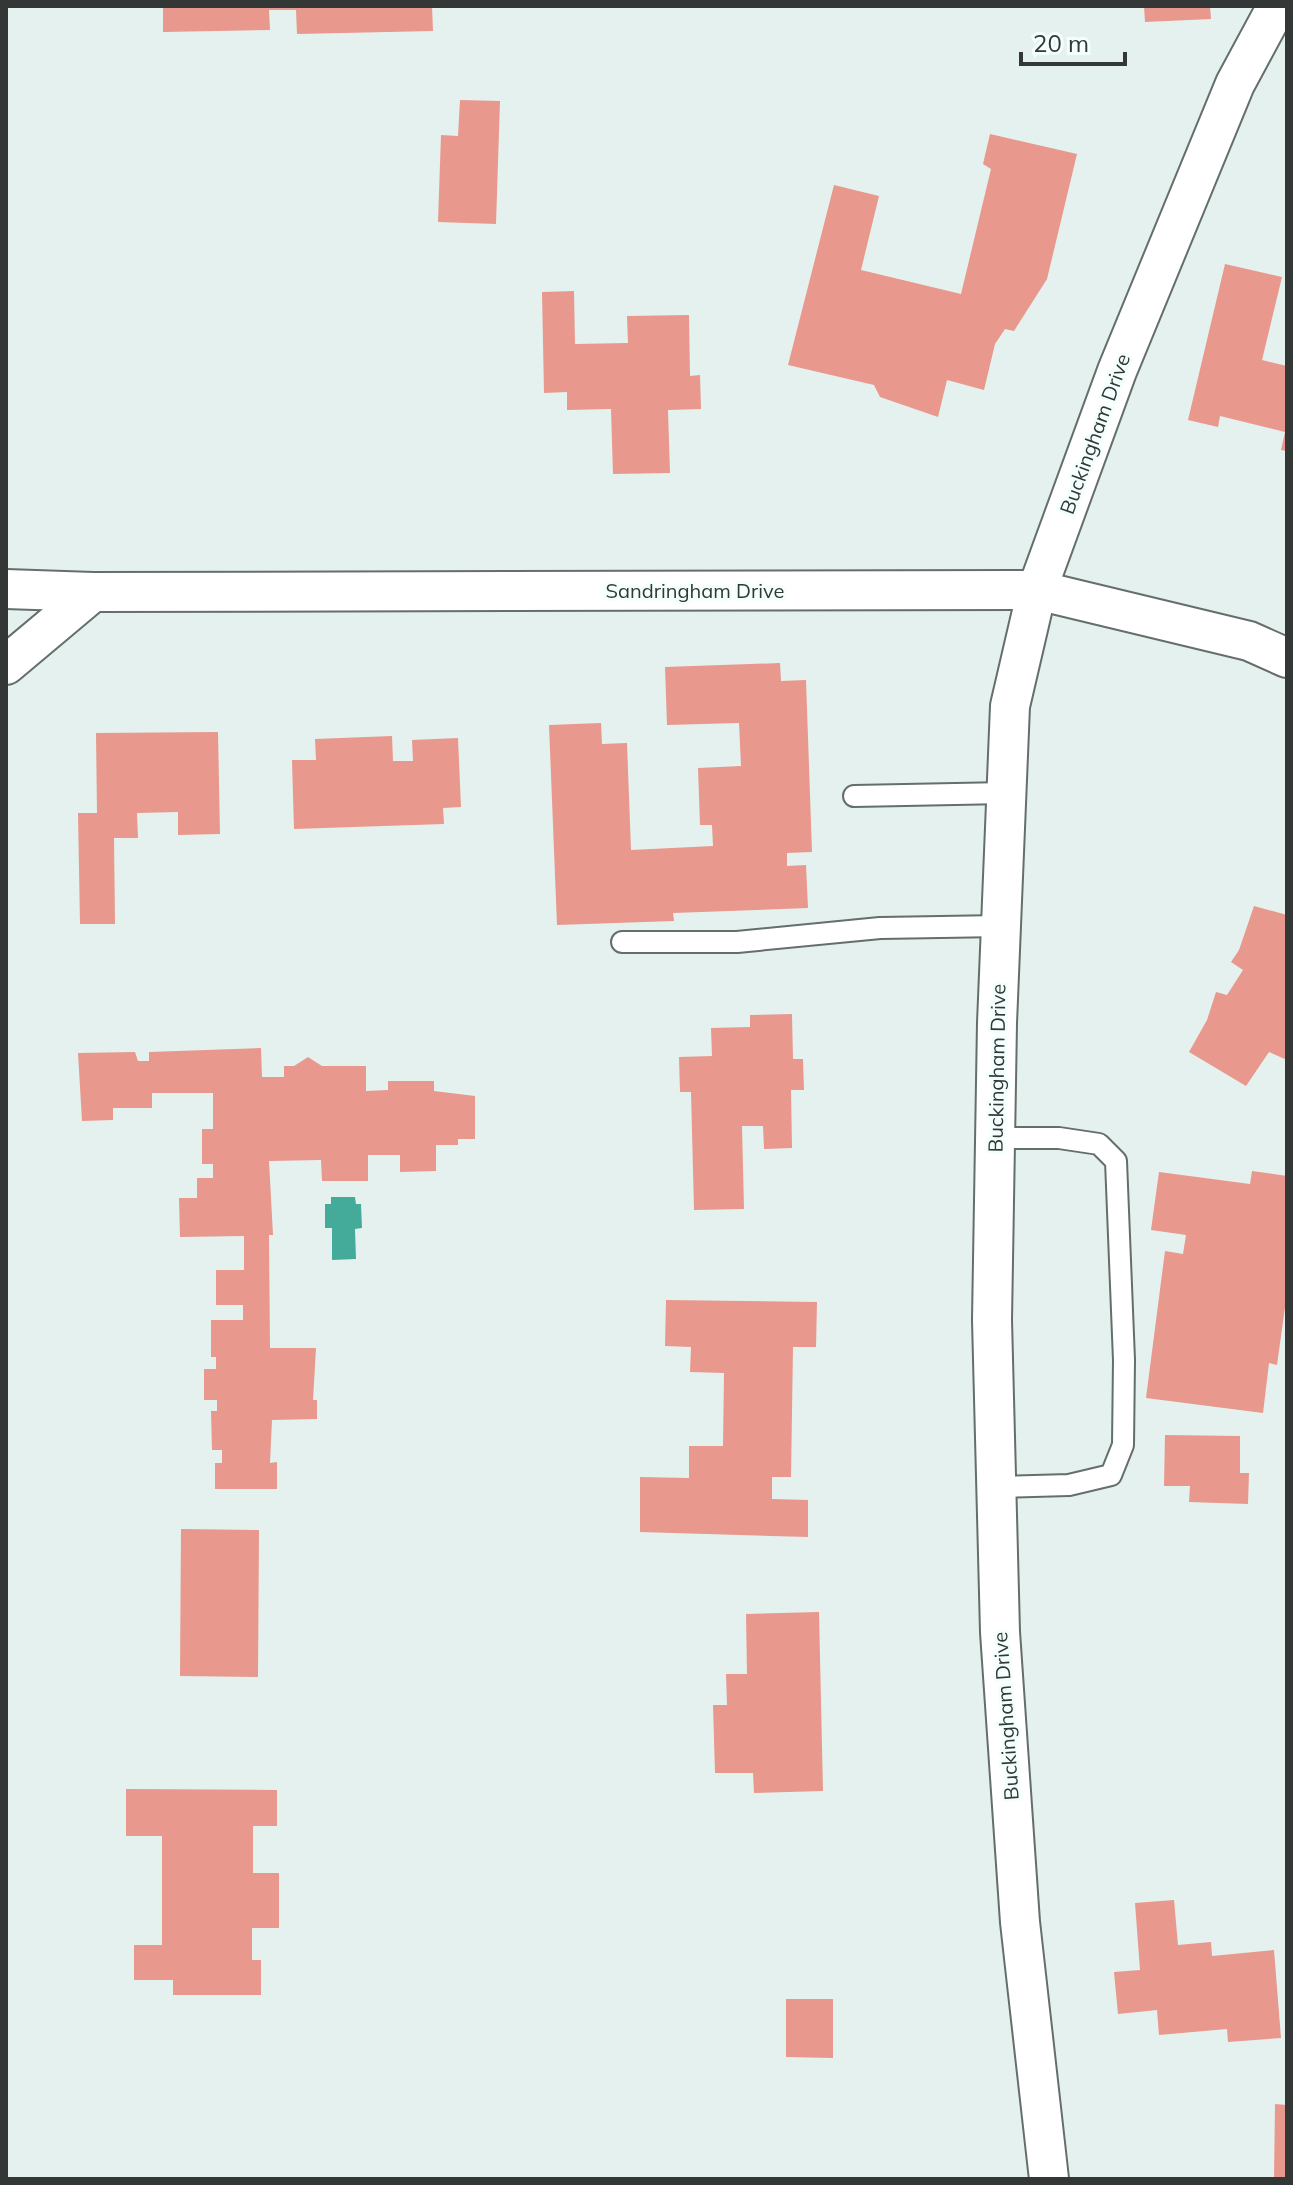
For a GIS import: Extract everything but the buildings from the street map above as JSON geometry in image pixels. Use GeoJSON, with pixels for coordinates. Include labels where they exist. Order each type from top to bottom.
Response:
{"type":"FeatureCollection","features":[{"type":"Feature","properties":{"kind":"street","name":"Buckingham Drive"},"geometry":{"type":"LineString","coordinates":[[1049,2179],[1020,1922],[1000,1632],[992,1320],[1001,926],[1010,706],[1037,590],[1117,371],[1235,84],[1277,6]]}},
{"type":"Feature","properties":{"kind":"street","name":"Sandringham Drive"},"geometry":{"type":"LineString","coordinates":[[6,589],[93,592],[1037,590],[1249,641],[1287,658]]}},
{"type":"Feature","properties":{"kind":"street"},"geometry":{"type":"LineString","coordinates":[[6,665],[93,592]]}},
{"type":"Feature","properties":{"kind":"lane"},"geometry":{"type":"LineString","coordinates":[[854,796],[1006,793]]}},
{"type":"Feature","properties":{"kind":"lane"},"geometry":{"type":"LineString","coordinates":[[622,942],[737,942],[880,928],[1001,926]]}},
{"type":"Feature","properties":{"kind":"lane"},"geometry":{"type":"LineString","coordinates":[[995,1138],[1059,1138],[1099,1144],[1116,1161],[1124,1360],[1123,1445],[1111,1475],[1069,1485],[997,1487]]}},
{"type":"Feature","properties":{"kind":"shaded area"},"geometry":{"type":"Polygon","coordinates":[[[331,1197],[355,1197],[356,1204],[361,1204],[362,1228],[355,1229],[356,1259],[332,1260],[332,1228],[325,1228],[325,1204],[331,1204],[331,1197]]]}}]}
